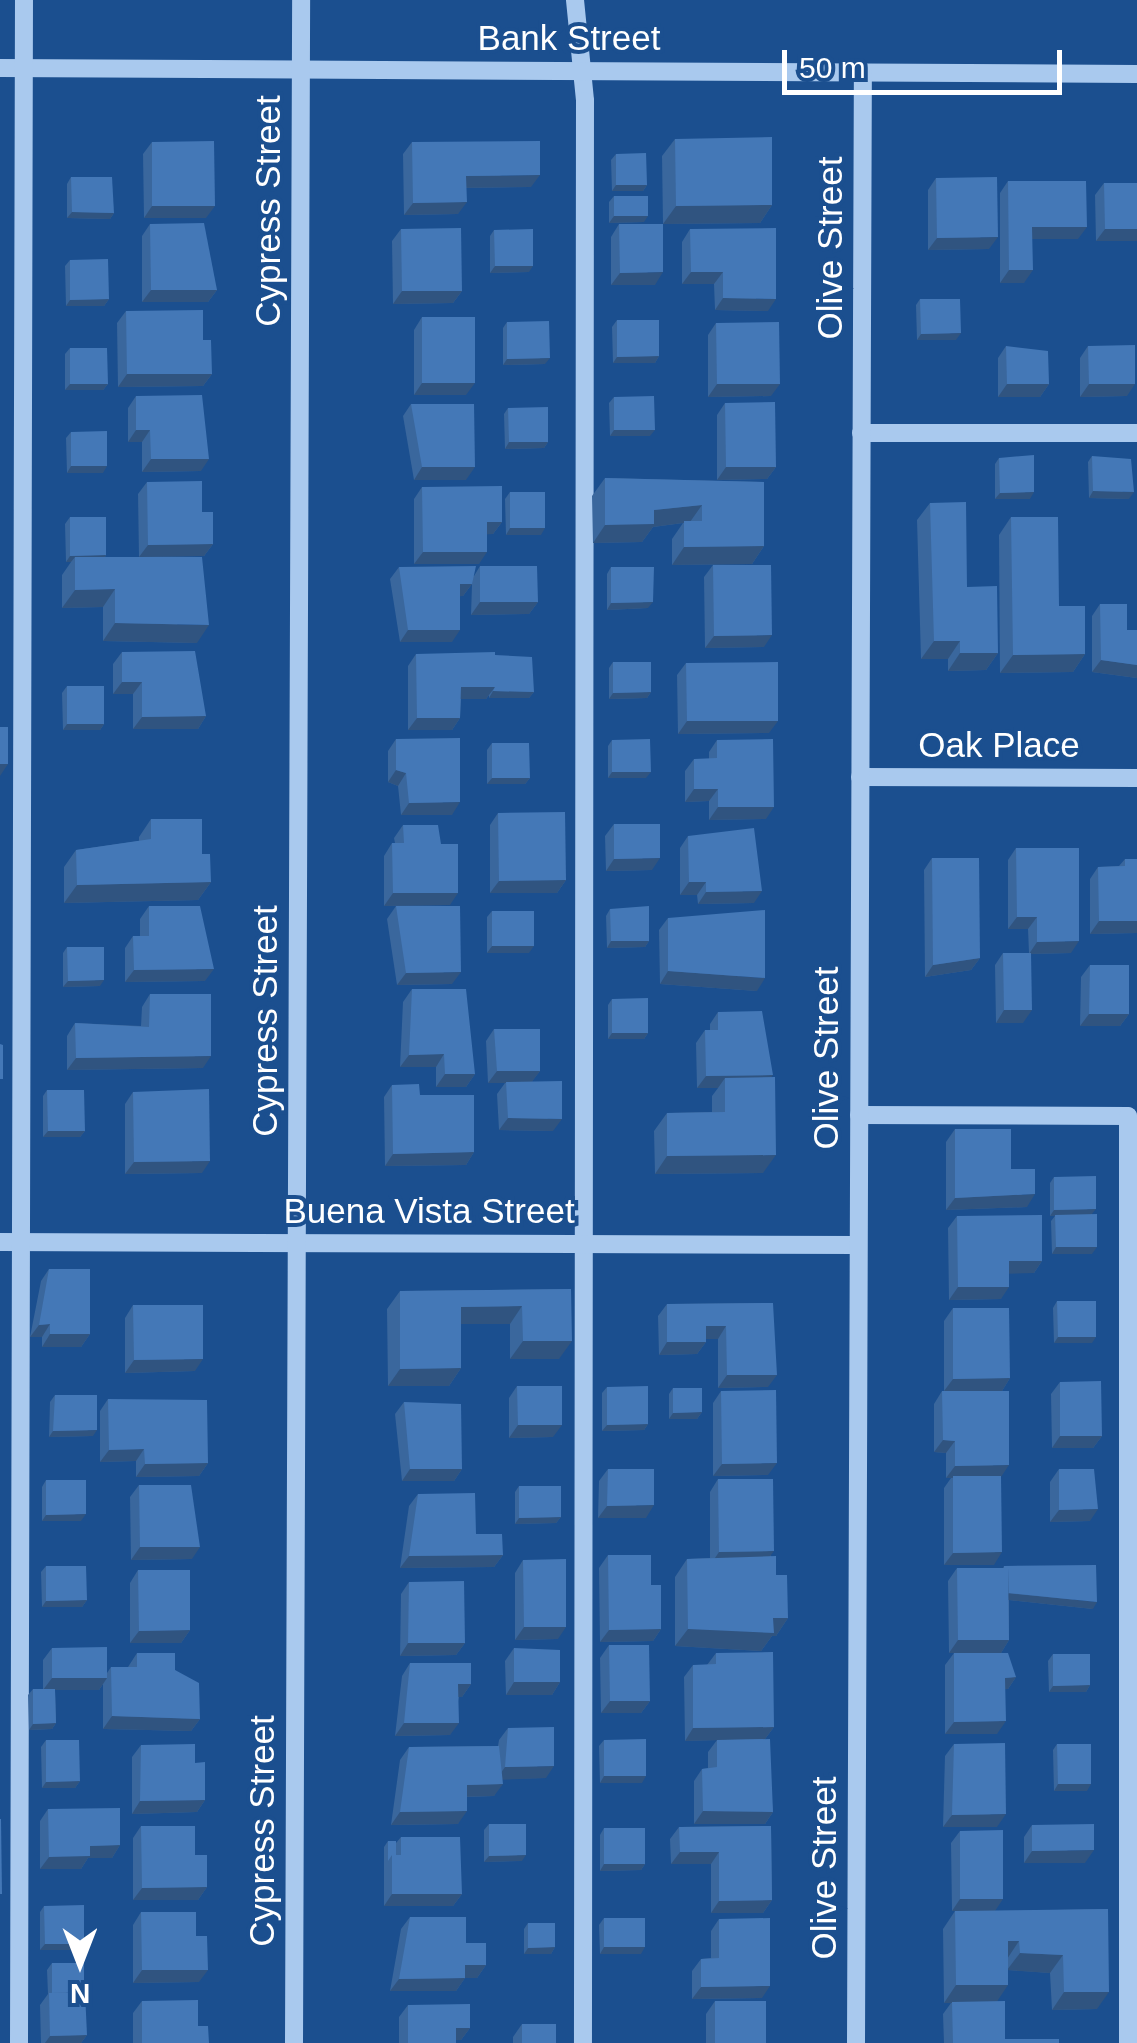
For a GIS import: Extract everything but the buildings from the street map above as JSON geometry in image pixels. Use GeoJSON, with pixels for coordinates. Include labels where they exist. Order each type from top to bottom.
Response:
{"type":"FeatureCollection","features":[{"type":"Feature","properties":{"kind":"street"},"geometry":{"type":"LineString","coordinates":[[19,2043],[24,0]]}},
{"type":"Feature","properties":{"kind":"street","name":"Cypress Street"},"geometry":{"type":"LineString","coordinates":[[294,2043],[301,0]]}},
{"type":"Feature","properties":{"kind":"street"},"geometry":{"type":"LineString","coordinates":[[575,0],[581,71],[583,2043]]}},
{"type":"Feature","properties":{"kind":"street","name":"Bank Street"},"geometry":{"type":"LineString","coordinates":[[0,68],[1137,74]]}},
{"type":"Feature","properties":{"kind":"street","name":"Olive Street"},"geometry":{"type":"LineString","coordinates":[[856,2043],[863,73]]}},
{"type":"Feature","properties":{"kind":"street"},"geometry":{"type":"LineString","coordinates":[[861,433],[1137,433]]}},
{"type":"Feature","properties":{"kind":"street","name":"Oak Place"},"geometry":{"type":"LineString","coordinates":[[860,777],[1137,778]]}},
{"type":"Feature","properties":{"kind":"street"},"geometry":{"type":"LineString","coordinates":[[859,1115],[1128,1116],[1132,1144],[1128,2043]]}},
{"type":"Feature","properties":{"kind":"street","name":"Buena Vista Street"},"geometry":{"type":"LineString","coordinates":[[0,1242],[858,1245]]}}]}
